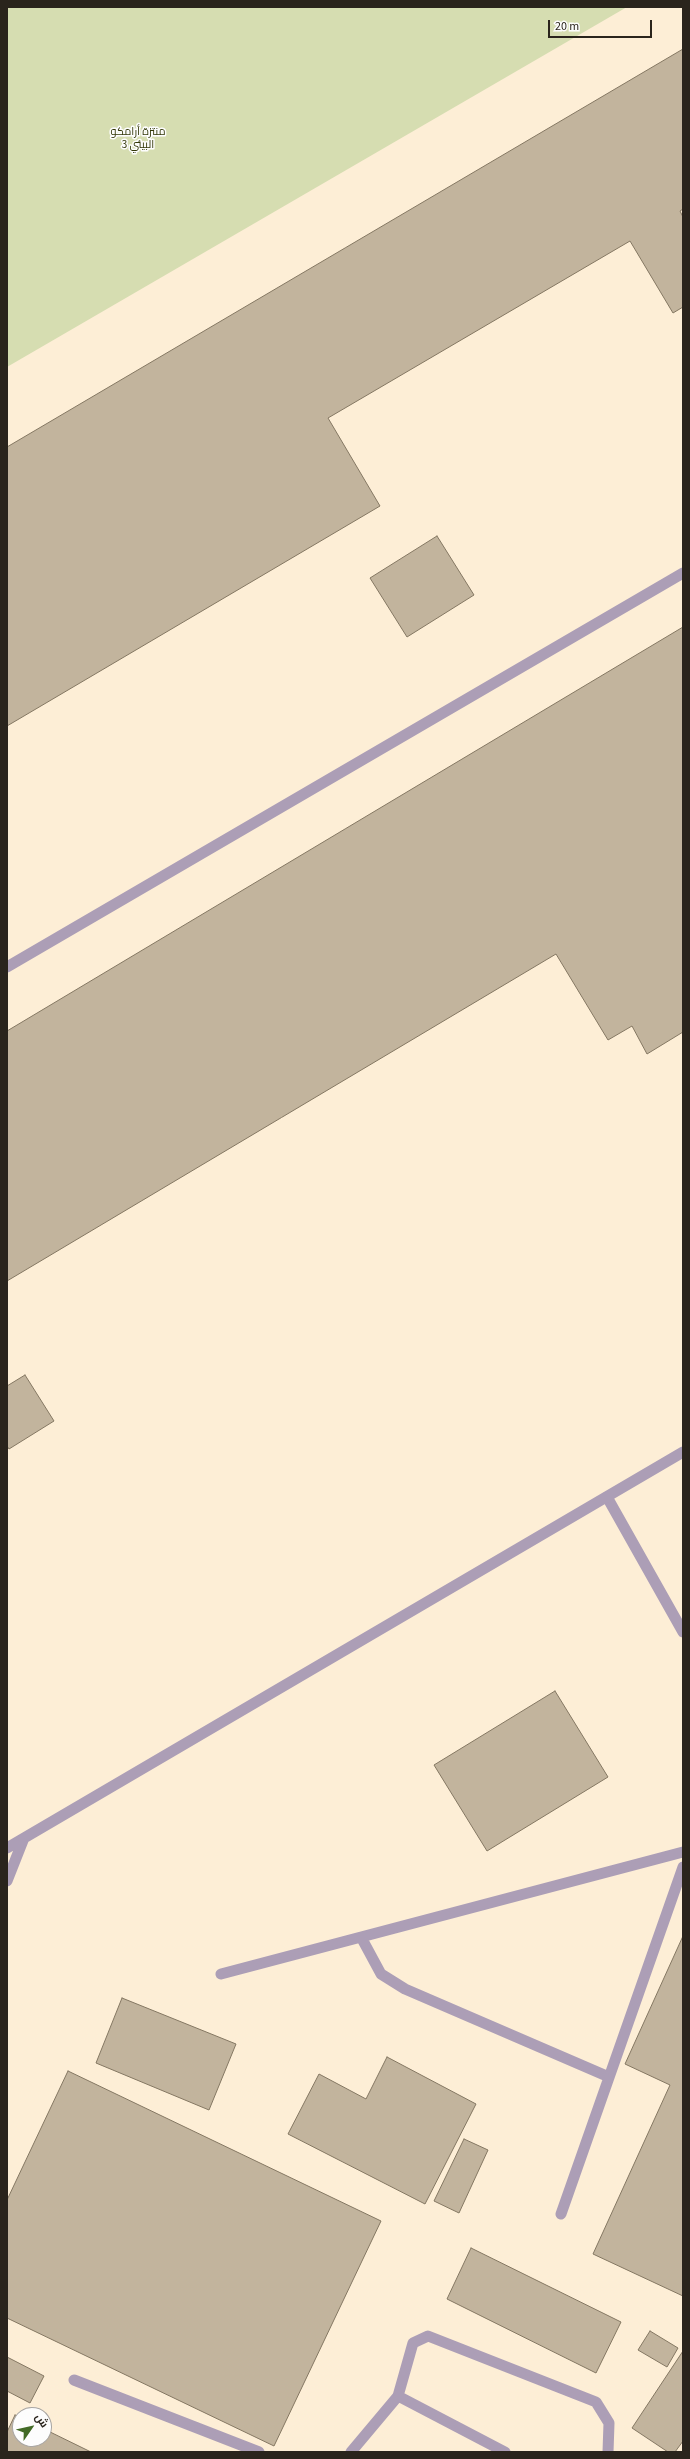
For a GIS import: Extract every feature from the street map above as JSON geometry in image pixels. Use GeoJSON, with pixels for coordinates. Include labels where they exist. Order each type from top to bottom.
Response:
{"type":"FeatureCollection","features":[{"type":"Feature","properties":{"kind":"street"},"geometry":{"type":"LineString","coordinates":[[7,967],[683,573]]}},
{"type":"Feature","properties":{"kind":"street"},"geometry":{"type":"LineString","coordinates":[[7,1848],[683,1452]]}},
{"type":"Feature","properties":{"kind":"street"},"geometry":{"type":"LineString","coordinates":[[607,1497],[683,1632]]}},
{"type":"Feature","properties":{"kind":"street"},"geometry":{"type":"LineString","coordinates":[[7,1881],[24,1838]]}},
{"type":"Feature","properties":{"kind":"street"},"geometry":{"type":"LineString","coordinates":[[221,1974],[683,1852]]}},
{"type":"Feature","properties":{"kind":"street"},"geometry":{"type":"LineString","coordinates":[[561,2214],[683,1868]]}},
{"type":"Feature","properties":{"kind":"street"},"geometry":{"type":"LineString","coordinates":[[362,1937],[381,1974],[405,1989],[609,2077]]}},
{"type":"Feature","properties":{"kind":"street"},"geometry":{"type":"LineString","coordinates":[[351,2452],[398,2396],[413,2343],[428,2336],[596,2402],[609,2423],[608,2452]]}},
{"type":"Feature","properties":{"kind":"street"},"geometry":{"type":"LineString","coordinates":[[74,2380],[259,2452]]}},
{"type":"Feature","properties":{"kind":"street"},"geometry":{"type":"LineString","coordinates":[[398,2396],[504,2452]]}},
{"type":"Feature","properties":{"kind":"green space","name":"منتزة أرامكو البيئي 3"},"geometry":{"type":"Polygon","coordinates":[[[7,7],[627,7],[7,367],[7,7]]]}},
{"type":"Feature","properties":{"kind":"building"},"geometry":{"type":"Polygon","coordinates":[[[683,49],[683,209],[680,211],[683,217],[683,307],[673,313],[630,241],[328,418],[380,506],[7,726],[7,447],[683,49]]]}},
{"type":"Feature","properties":{"kind":"building"},"geometry":{"type":"Polygon","coordinates":[[[437,536],[474,595],[407,637],[370,578],[437,536]]]}},
{"type":"Feature","properties":{"kind":"building"},"geometry":{"type":"Polygon","coordinates":[[[683,627],[683,1032],[647,1054],[632,1026],[608,1040],[556,954],[7,1281],[7,1031],[683,627]]]}},
{"type":"Feature","properties":{"kind":"building"},"geometry":{"type":"Polygon","coordinates":[[[25,1375],[54,1421],[9,1449],[7,1446],[7,1386],[25,1375]]]}},
{"type":"Feature","properties":{"kind":"building"},"geometry":{"type":"Polygon","coordinates":[[[555,1691],[608,1777],[487,1851],[434,1765],[555,1691]]]}},
{"type":"Feature","properties":{"kind":"building"},"geometry":{"type":"Polygon","coordinates":[[[683,1936],[683,2296],[593,2254],[670,2085],[625,2064],[683,1936]]]}},
{"type":"Feature","properties":{"kind":"building"},"geometry":{"type":"Polygon","coordinates":[[[122,1998],[236,2044],[209,2110],[96,2063],[122,1998]]]}},
{"type":"Feature","properties":{"kind":"building"},"geometry":{"type":"Polygon","coordinates":[[[387,2057],[476,2104],[425,2204],[288,2134],[319,2074],[366,2099],[387,2057]]]}},
{"type":"Feature","properties":{"kind":"building"},"geometry":{"type":"Polygon","coordinates":[[[68,2071],[381,2221],[274,2446],[7,2318],[7,2200],[68,2071]]]}},
{"type":"Feature","properties":{"kind":"building"},"geometry":{"type":"Polygon","coordinates":[[[464,2139],[488,2150],[459,2213],[434,2201],[464,2139]]]}},
{"type":"Feature","properties":{"kind":"building"},"geometry":{"type":"Polygon","coordinates":[[[471,2248],[621,2322],[596,2373],[447,2299],[471,2248]]]}},
{"type":"Feature","properties":{"kind":"building"},"geometry":{"type":"Polygon","coordinates":[[[650,2331],[678,2348],[667,2367],[638,2350],[650,2331]]]}},
{"type":"Feature","properties":{"kind":"building"},"geometry":{"type":"Polygon","coordinates":[[[683,2351],[683,2441],[675,2452],[668,2452],[632,2428],[683,2351]]]}},
{"type":"Feature","properties":{"kind":"building"},"geometry":{"type":"Polygon","coordinates":[[[7,2357],[44,2376],[30,2403],[7,2391],[7,2357]]]}},
{"type":"Feature","properties":{"kind":"building"},"geometry":{"type":"Polygon","coordinates":[[[12,2421],[12,2447],[52,2447],[52,2433],[91,2452],[7,2452],[7,2432],[12,2421]]]}}]}
